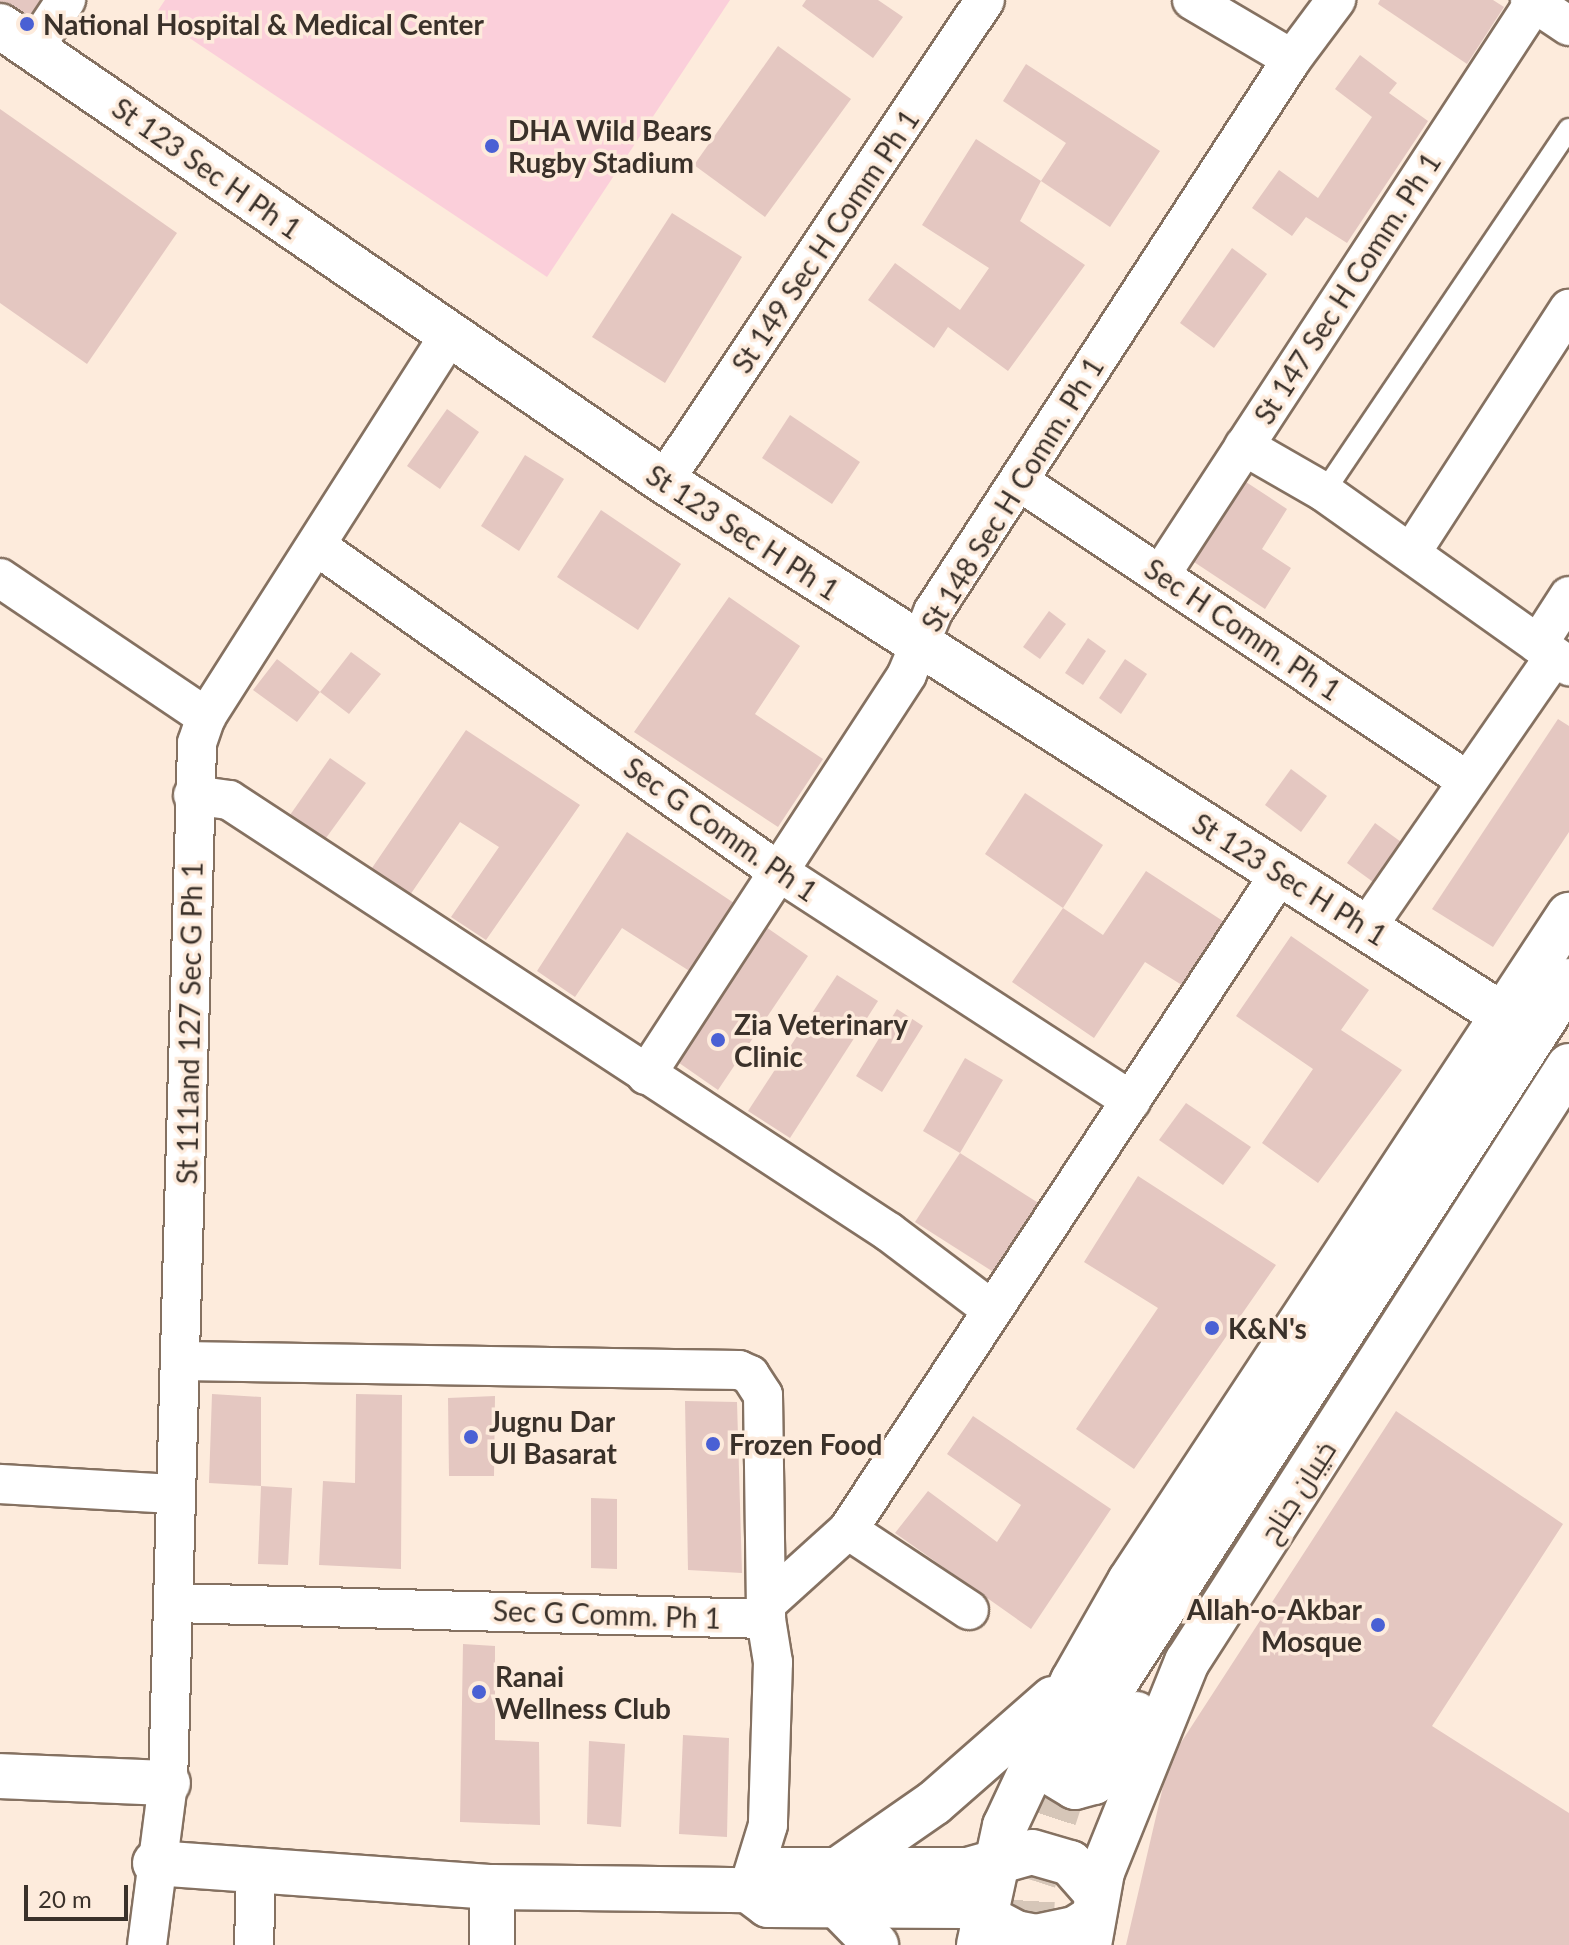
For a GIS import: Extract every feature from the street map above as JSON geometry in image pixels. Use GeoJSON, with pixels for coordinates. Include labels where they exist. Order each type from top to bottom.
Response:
{"type":"FeatureCollection","features":[{"type":"Feature","properties":{"kind":"street"},"geometry":{"type":"LineString","coordinates":[[17,37],[66,0]]}},
{"type":"Feature","properties":{"kind":"street","name":"St 149 Sec H Comm Ph 1"},"geometry":{"type":"LineString","coordinates":[[664,481],[985,0]]}},
{"type":"Feature","properties":{"kind":"street"},"geometry":{"type":"LineString","coordinates":[[1192,0],[1292,59]]}},
{"type":"Feature","properties":{"kind":"street","name":"St 148 Sec H Comm. Ph 1"},"geometry":{"type":"LineString","coordinates":[[646,1075],[907,674],[933,612],[1292,59],[1336,0]]}},
{"type":"Feature","properties":{"kind":"street"},"geometry":{"type":"LineString","coordinates":[[1532,1],[1569,26]]}},
{"type":"Feature","properties":{"kind":"street","name":"St 147 Sec H Comm. Ph 1"},"geometry":{"type":"LineString","coordinates":[[1161,574],[1532,1]]}},
{"type":"Feature","properties":{"kind":"street","name":"St 123 Sec H Ph 1"},"geometry":{"type":"LineString","coordinates":[[17,37],[664,481],[918,646],[1281,872],[1501,1014]]}},
{"type":"Feature","properties":{"kind":"street"},"geometry":{"type":"LineString","coordinates":[[1411,553],[1569,309]]}},
{"type":"Feature","properties":{"kind":"street","name":"St 111and 127 Sec G Ph 1"},"geometry":{"type":"LineString","coordinates":[[147,1945],[155,1863],[168,1783],[182,1361],[193,795],[197,743],[206,717],[318,547],[449,336]]}},
{"type":"Feature","properties":{"kind":"street"},"geometry":{"type":"LineString","coordinates":[[1244,446],[1324,492],[1554,655]]}},
{"type":"Feature","properties":{"kind":"street","name":"Sec H Comm. Ph 1"},"geometry":{"type":"LineString","coordinates":[[1019,481],[1466,780]]}},
{"type":"Feature","properties":{"kind":"street","name":"Sec G Comm. Ph 1"},"geometry":{"type":"LineString","coordinates":[[318,547],[779,872],[1131,1101]]}},
{"type":"Feature","properties":{"kind":"street"},"geometry":{"type":"LineString","coordinates":[[0,578],[206,717]]}},
{"type":"Feature","properties":{"kind":"street"},"geometry":{"type":"LineString","coordinates":[[1367,927],[1554,655],[1569,596]]}},
{"type":"Feature","properties":{"kind":"street"},"geometry":{"type":"LineString","coordinates":[[193,795],[229,800],[889,1232],[992,1310]]}},
{"type":"Feature","properties":{"kind":"street"},"geometry":{"type":"LineString","coordinates":[[766,1611],[848,1530],[1281,872]]}},
{"type":"Feature","properties":{"kind":"street"},"geometry":{"type":"LineString","coordinates":[[836,1887],[981,1766],[1073,1681],[1130,1581],[1249,1409],[1501,1014],[1569,915]]}},
{"type":"Feature","properties":{"kind":"street","name":"خیبان جناح"},"geometry":{"type":"LineString","coordinates":[[1057,1756],[1112,1688],[1569,981]]}},
{"type":"Feature","properties":{"kind":"street","name":"خیبان جناح"},"geometry":{"type":"LineString","coordinates":[[1093,1919],[1123,1815],[1187,1662],[1569,1066]]}},
{"type":"Feature","properties":{"kind":"street"},"geometry":{"type":"LineString","coordinates":[[182,1361],[739,1370],[758,1383],[764,1413],[766,1611],[773,1662],[768,1825],[748,1890]]}},
{"type":"Feature","properties":{"kind":"street"},"geometry":{"type":"LineString","coordinates":[[0,1484],[176,1494]]}},
{"type":"Feature","properties":{"kind":"street"},"geometry":{"type":"LineString","coordinates":[[848,1530],[969,1610]]}},
{"type":"Feature","properties":{"kind":"street","name":"Sec G Comm. Ph 1"},"geometry":{"type":"LineString","coordinates":[[174,1603],[766,1611]]}},
{"type":"Feature","properties":{"kind":"street"},"geometry":{"type":"LineString","coordinates":[[1073,1681],[1057,1756],[1057,1780],[1075,1787],[1094,1782],[1111,1764],[1145,1694],[1187,1662]]}},
{"type":"Feature","properties":{"kind":"street"},"geometry":{"type":"LineString","coordinates":[[981,1928],[993,1863],[1018,1791],[1057,1756]]}},
{"type":"Feature","properties":{"kind":"street"},"geometry":{"type":"LineString","coordinates":[[0,1776],[168,1783]]}},
{"type":"Feature","properties":{"kind":"street"},"geometry":{"type":"LineString","coordinates":[[155,1863],[256,1873],[492,1887],[748,1890],[769,1870],[836,1887],[955,1905],[981,1928],[1036,1937],[1075,1929],[1093,1919],[1070,1863],[1046,1853],[1018,1853],[993,1863],[955,1871],[836,1887]]}},
{"type":"Feature","properties":{"kind":"street"},"geometry":{"type":"LineString","coordinates":[[254,1945],[256,1873]]}},
{"type":"Feature","properties":{"kind":"street"},"geometry":{"type":"LineString","coordinates":[[492,1887],[492,1945]]}},
{"type":"Feature","properties":{"kind":"street"},"geometry":{"type":"LineString","coordinates":[[836,1887],[876,1945]]}},
{"type":"Feature","properties":{"kind":"lane"},"geometry":{"type":"LineString","coordinates":[[1324,492],[1569,129]]}},
{"type":"Feature","properties":{"kind":"shaded area","name":"DHA Wild Bears Rugby Stadium"},"geometry":{"type":"Polygon","coordinates":[[[165,0],[730,0],[547,277],[155,15],[165,0]]]}},
{"type":"Feature","properties":{"kind":"building","name":"National Hospital & Medical Center"},"geometry":{"type":"Polygon","coordinates":[[[0,0],[54,0],[31,34],[0,14],[0,0]]]}},
{"type":"Feature","properties":{"kind":"building"},"geometry":{"type":"Polygon","coordinates":[[[806,0],[878,0],[903,17],[873,58],[802,6],[806,0]]]}},
{"type":"Feature","properties":{"kind":"building"},"geometry":{"type":"Polygon","coordinates":[[[1380,0],[1493,0],[1504,7],[1467,64],[1378,4],[1380,0]]]}},
{"type":"Feature","properties":{"kind":"building"},"geometry":{"type":"Polygon","coordinates":[[[778,46],[851,99],[765,217],[694,165],[778,46]]]}},
{"type":"Feature","properties":{"kind":"building"},"geometry":{"type":"Polygon","coordinates":[[[1360,55],[1397,83],[1389,93],[1428,121],[1347,243],[1306,217],[1292,236],[1252,208],[1279,170],[1318,198],[1372,117],[1335,89],[1360,55]]]}},
{"type":"Feature","properties":{"kind":"building"},"geometry":{"type":"Polygon","coordinates":[[[1026,64],[1160,151],[1110,227],[1041,181],[1066,143],[1003,101],[1026,64]]]}},
{"type":"Feature","properties":{"kind":"building"},"geometry":{"type":"Polygon","coordinates":[[[0,109],[177,233],[87,364],[0,303],[0,109]]]}},
{"type":"Feature","properties":{"kind":"building"},"geometry":{"type":"Polygon","coordinates":[[[976,139],[1041,181],[1020,221],[1085,265],[1008,371],[948,327],[934,348],[868,300],[895,263],[960,310],[989,268],[922,225],[976,139]]]}},
{"type":"Feature","properties":{"kind":"building"},"geometry":{"type":"Polygon","coordinates":[[[672,213],[742,257],[665,383],[592,337],[672,213]]]}},
{"type":"Feature","properties":{"kind":"building"},"geometry":{"type":"Polygon","coordinates":[[[1232,248],[1267,274],[1214,348],[1180,323],[1232,248]]]}},
{"type":"Feature","properties":{"kind":"building"},"geometry":{"type":"Polygon","coordinates":[[[447,409],[479,432],[440,489],[407,466],[447,409]]]}},
{"type":"Feature","properties":{"kind":"building"},"geometry":{"type":"Polygon","coordinates":[[[790,415],[860,462],[832,504],[762,458],[790,415]]]}},
{"type":"Feature","properties":{"kind":"building"},"geometry":{"type":"Polygon","coordinates":[[[525,455],[564,479],[519,551],[481,526],[525,455]]]}},
{"type":"Feature","properties":{"kind":"building"},"geometry":{"type":"Polygon","coordinates":[[[1246,482],[1287,509],[1262,549],[1291,568],[1265,609],[1194,562],[1246,482]]]}},
{"type":"Feature","properties":{"kind":"building"},"geometry":{"type":"Polygon","coordinates":[[[601,510],[681,564],[638,630],[557,577],[601,510]]]}},
{"type":"Feature","properties":{"kind":"building"},"geometry":{"type":"Polygon","coordinates":[[[729,597],[800,646],[755,714],[823,759],[778,827],[634,732],[729,597]]]}},
{"type":"Feature","properties":{"kind":"building"},"geometry":{"type":"Polygon","coordinates":[[[1049,611],[1066,624],[1040,659],[1023,647],[1049,611]]]}},
{"type":"Feature","properties":{"kind":"building"},"geometry":{"type":"Polygon","coordinates":[[[1088,638],[1106,651],[1083,685],[1065,673],[1088,638]]]}},
{"type":"Feature","properties":{"kind":"building"},"geometry":{"type":"Polygon","coordinates":[[[351,652],[381,674],[349,714],[320,692],[351,652]]]}},
{"type":"Feature","properties":{"kind":"building"},"geometry":{"type":"Polygon","coordinates":[[[277,659],[320,692],[297,722],[253,690],[277,659]]]}},
{"type":"Feature","properties":{"kind":"building"},"geometry":{"type":"Polygon","coordinates":[[[1125,659],[1147,674],[1121,714],[1099,698],[1125,659]]]}},
{"type":"Feature","properties":{"kind":"building"},"geometry":{"type":"Polygon","coordinates":[[[1558,719],[1569,726],[1569,832],[1493,947],[1432,909],[1558,719]]]}},
{"type":"Feature","properties":{"kind":"building"},"geometry":{"type":"Polygon","coordinates":[[[466,730],[580,805],[486,940],[451,917],[499,847],[460,822],[410,895],[372,868],[466,730]]]}},
{"type":"Feature","properties":{"kind":"building"},"geometry":{"type":"Polygon","coordinates":[[[330,758],[366,783],[326,838],[290,815],[330,758]]]}},
{"type":"Feature","properties":{"kind":"building"},"geometry":{"type":"Polygon","coordinates":[[[1291,769],[1327,796],[1301,832],[1265,805],[1291,769]]]}},
{"type":"Feature","properties":{"kind":"building"},"geometry":{"type":"Polygon","coordinates":[[[1025,793],[1103,845],[1063,908],[985,854],[1025,793]]]}},
{"type":"Feature","properties":{"kind":"building"},"geometry":{"type":"Polygon","coordinates":[[[1375,823],[1408,847],[1380,887],[1347,863],[1375,823]]]}},
{"type":"Feature","properties":{"kind":"building"},"geometry":{"type":"Polygon","coordinates":[[[627,832],[737,905],[691,972],[622,928],[575,997],[537,971],[627,832]]]}},
{"type":"Feature","properties":{"kind":"building"},"geometry":{"type":"Polygon","coordinates":[[[1146,871],[1226,923],[1185,987],[1145,962],[1094,1038],[1012,982],[1063,908],[1103,935],[1146,871]]]}},
{"type":"Feature","properties":{"kind":"building"},"geometry":{"type":"Polygon","coordinates":[[[763,925],[808,956],[718,1090],[672,1058],[763,925]]]}},
{"type":"Feature","properties":{"kind":"building"},"geometry":{"type":"Polygon","coordinates":[[[1291,936],[1369,990],[1341,1030],[1402,1070],[1318,1183],[1262,1143],[1313,1069],[1236,1016],[1291,936]]]}},
{"type":"Feature","properties":{"kind":"building"},"geometry":{"type":"Polygon","coordinates":[[[837,975],[878,1001],[790,1138],[748,1111],[837,975]]]}},
{"type":"Feature","properties":{"kind":"building"},"geometry":{"type":"Polygon","coordinates":[[[897,1009],[923,1026],[882,1092],[856,1076],[897,1009]]]}},
{"type":"Feature","properties":{"kind":"building"},"geometry":{"type":"Polygon","coordinates":[[[965,1058],[1003,1080],[960,1153],[923,1131],[965,1058]]]}},
{"type":"Feature","properties":{"kind":"building"},"geometry":{"type":"Polygon","coordinates":[[[1186,1103],[1251,1147],[1223,1185],[1159,1140],[1186,1103]]]}},
{"type":"Feature","properties":{"kind":"building"},"geometry":{"type":"Polygon","coordinates":[[[960,1153],[1040,1204],[995,1273],[915,1222],[960,1153]]]}},
{"type":"Feature","properties":{"kind":"building"},"geometry":{"type":"Polygon","coordinates":[[[1138,1176],[1276,1265],[1134,1469],[1076,1429],[1158,1308],[1084,1262],[1138,1176]]]}},
{"type":"Feature","properties":{"kind":"building"},"geometry":{"type":"Polygon","coordinates":[[[212,1394],[261,1397],[261,1486],[209,1483],[212,1394]]]}},
{"type":"Feature","properties":{"kind":"building"},"geometry":{"type":"Polygon","coordinates":[[[356,1394],[402,1395],[401,1569],[319,1565],[323,1481],[355,1483],[356,1394]]]}},
{"type":"Feature","properties":{"kind":"building","name":"Jugnu Dar Ul Basarat"},"geometry":{"type":"Polygon","coordinates":[[[495,1396],[494,1476],[449,1476],[448,1398],[495,1396]]]}},
{"type":"Feature","properties":{"kind":"building"},"geometry":{"type":"Polygon","coordinates":[[[685,1401],[737,1402],[742,1573],[688,1570],[685,1401]]]}},
{"type":"Feature","properties":{"kind":"building","name":"Allah-o-Akbar Mosque"},"geometry":{"type":"Polygon","coordinates":[[[1396,1411],[1563,1524],[1432,1726],[1569,1813],[1569,1945],[1126,1945],[1169,1761],[1396,1411]]]}},
{"type":"Feature","properties":{"kind":"building"},"geometry":{"type":"Polygon","coordinates":[[[973,1416],[1111,1509],[1031,1629],[895,1533],[928,1491],[997,1542],[1021,1505],[947,1454],[973,1416]]]}},
{"type":"Feature","properties":{"kind":"building"},"geometry":{"type":"Polygon","coordinates":[[[261,1486],[292,1488],[288,1565],[258,1564],[261,1486]]]}},
{"type":"Feature","properties":{"kind":"building"},"geometry":{"type":"Polygon","coordinates":[[[591,1498],[617,1499],[617,1569],[591,1568],[591,1498]]]}},
{"type":"Feature","properties":{"kind":"building"},"geometry":{"type":"Polygon","coordinates":[[[463,1644],[495,1646],[495,1740],[539,1742],[540,1825],[460,1822],[463,1644]]]}},
{"type":"Feature","properties":{"kind":"building"},"geometry":{"type":"Polygon","coordinates":[[[683,1735],[729,1738],[727,1837],[679,1834],[683,1735]]]}},
{"type":"Feature","properties":{"kind":"building"},"geometry":{"type":"Polygon","coordinates":[[[589,1741],[625,1744],[621,1827],[587,1824],[589,1741]]]}},
{"type":"Feature","properties":{"kind":"tunnel"},"geometry":{"type":"LineString","coordinates":[[1030,1945],[1034,1881],[1072,1765]]}},
{"type":"Feature","properties":{"kind":"place","name":"National Hospital & Medical Center"},"geometry":{"type":"Point","coordinates":[27,24]}},
{"type":"Feature","properties":{"kind":"place","name":"DHA Wild Bears Rugby Stadium"},"geometry":{"type":"Point","coordinates":[492,146]}},
{"type":"Feature","properties":{"kind":"place","name":"Zia Veterinary Clinic"},"geometry":{"type":"Point","coordinates":[718,1040]}},
{"type":"Feature","properties":{"kind":"place","name":"K&N's"},"geometry":{"type":"Point","coordinates":[1212,1328]}},
{"type":"Feature","properties":{"kind":"place","name":"Jugnu Dar Ul Basarat"},"geometry":{"type":"Point","coordinates":[471,1437]}},
{"type":"Feature","properties":{"kind":"place","name":"Frozen Food"},"geometry":{"type":"Point","coordinates":[713,1444]}},
{"type":"Feature","properties":{"kind":"place","name":"Allah-o-Akbar Mosque"},"geometry":{"type":"Point","coordinates":[1378,1625]}},
{"type":"Feature","properties":{"kind":"place","name":"Ranai Wellness Club"},"geometry":{"type":"Point","coordinates":[479,1692]}}]}
